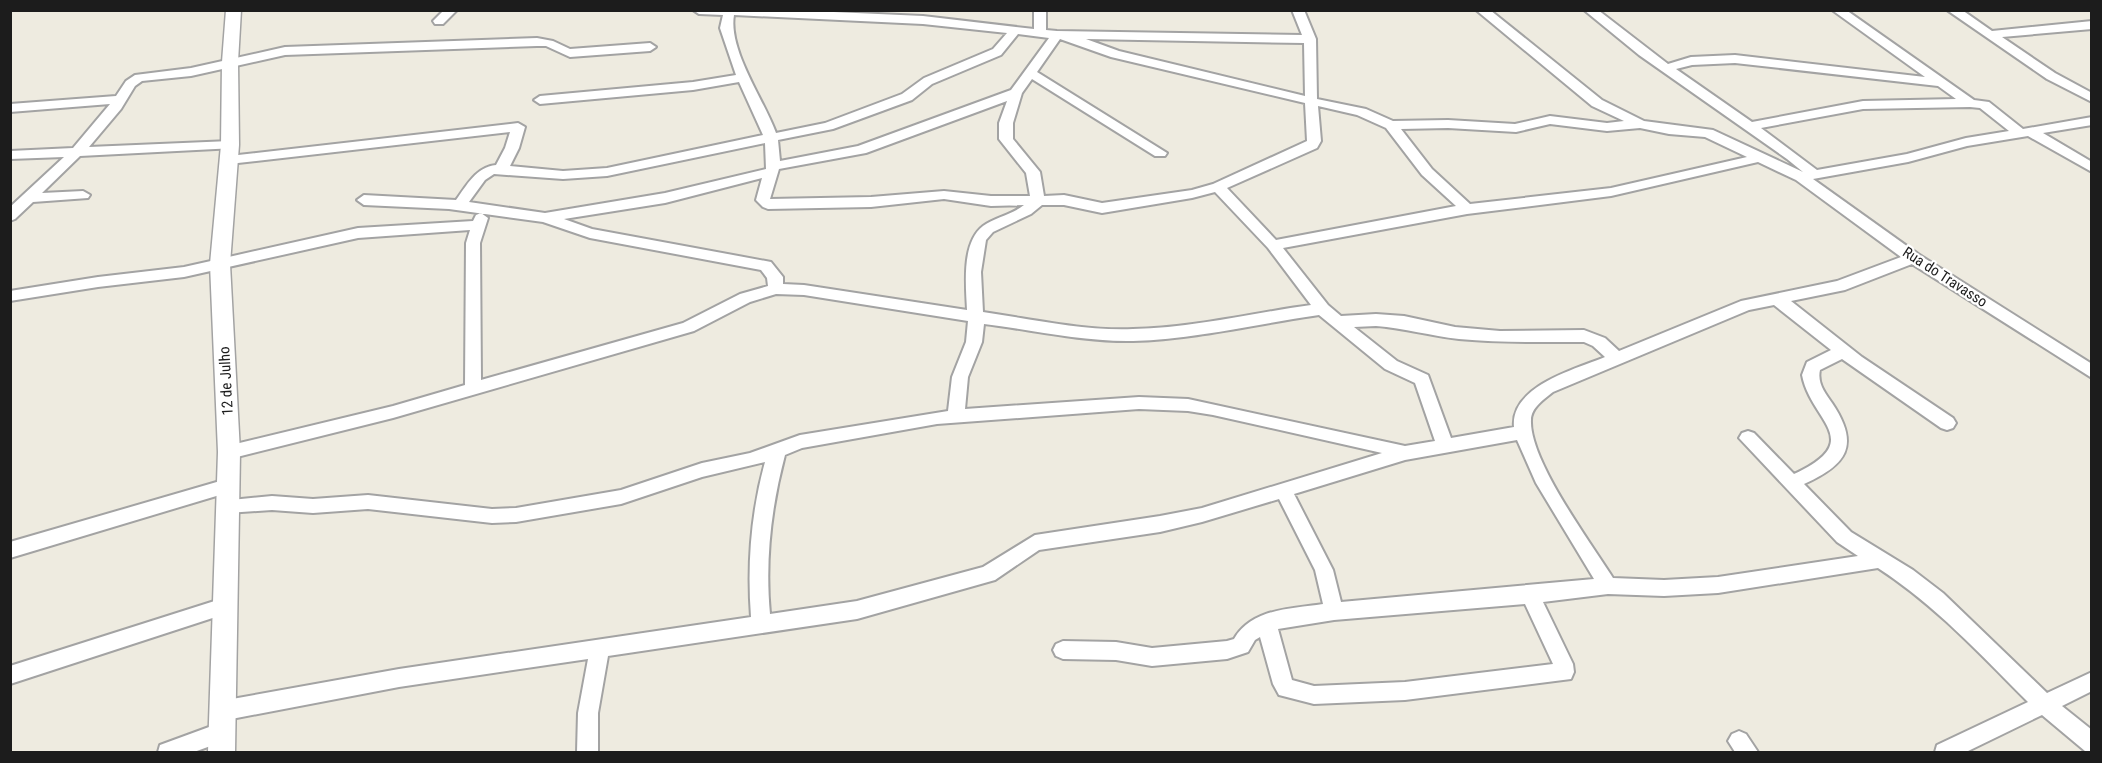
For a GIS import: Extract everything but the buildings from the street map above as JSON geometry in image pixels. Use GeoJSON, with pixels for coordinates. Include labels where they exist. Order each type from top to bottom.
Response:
{"type":"FeatureCollection","features":[{"type":"Feature","properties":{"kind":"street","name":"12 de Julho"},"geometry":{"type":"LineString","coordinates":[[221,743],[229,452],[220,264],[230,153],[230,62],[234,10]]}},
{"type":"Feature","properties":{"kind":"street"},"geometry":{"type":"LineString","coordinates":[[439,21],[451,10]]}},
{"type":"Feature","properties":{"kind":"street"},"geometry":{"type":"LineString","coordinates":[[699,10],[912,20],[1061,35],[1310,39]]}},
{"type":"Feature","properties":{"kind":"street"},"geometry":{"type":"LineString","coordinates":[[1040,10],[1040,34]]}},
{"type":"Feature","properties":{"kind":"street"},"geometry":{"type":"LineString","coordinates":[[729,13],[726,28],[743,78],[771,138],[773,169],[764,200],[768,204],[871,202],[944,195],[990,201],[1064,200],[1102,208],[1218,188],[1312,145],[1315,136],[1311,101],[1310,39],[1298,10]]}},
{"type":"Feature","properties":{"kind":"street"},"geometry":{"type":"LineString","coordinates":[[1482,10],[1597,103],[1640,124],[1669,130],[1708,133],[1758,158],[1807,176],[1908,158],[1966,142],[2091,121]]}},
{"type":"Feature","properties":{"kind":"street","name":"Rua do Travasso"},"geometry":{"type":"LineString","coordinates":[[1590,10],[1643,52],[1751,126],[1807,176],[1913,258],[2091,372]]}},
{"type":"Feature","properties":{"kind":"street"},"geometry":{"type":"LineString","coordinates":[[1838,10],[1945,83],[1970,103]]}},
{"type":"Feature","properties":{"kind":"street"},"geometry":{"type":"LineString","coordinates":[[1953,10],[2051,76],[2091,98]]}},
{"type":"Feature","properties":{"kind":"street"},"geometry":{"type":"LineString","coordinates":[[1989,35],[2091,25]]}},
{"type":"Feature","properties":{"kind":"street"},"geometry":{"type":"LineString","coordinates":[[459,206],[485,172],[501,169],[563,175],[607,172],[849,120],[907,97],[928,81],[997,52],[1005,45],[1014,31]]}},
{"type":"Feature","properties":{"kind":"street"},"geometry":{"type":"LineString","coordinates":[[1038,201],[1033,172],[1006,140],[1006,123],[1016,93],[1061,35]]}},
{"type":"Feature","properties":{"kind":"street"},"geometry":{"type":"LineString","coordinates":[[1061,35],[1125,57],[1228,79],[1361,112],[1391,125],[1448,124],[1516,128],[1550,120],[1607,127],[1640,124]]}},
{"type":"Feature","properties":{"kind":"street"},"geometry":{"type":"LineString","coordinates":[[10,216],[76,152],[130,84],[139,78],[191,72],[285,51],[332,48],[537,42],[552,43],[570,53],[650,47]]}},
{"type":"Feature","properties":{"kind":"street"},"geometry":{"type":"LineString","coordinates":[[1668,68],[1691,61],[1735,59],[1945,83]]}},
{"type":"Feature","properties":{"kind":"street"},"geometry":{"type":"LineString","coordinates":[[1032,74],[1160,153]]}},
{"type":"Feature","properties":{"kind":"street"},"geometry":{"type":"LineString","coordinates":[[540,100],[693,86],[743,78]]}},
{"type":"Feature","properties":{"kind":"street"},"geometry":{"type":"LineString","coordinates":[[545,218],[665,198],[773,169],[861,150],[1016,93]]}},
{"type":"Feature","properties":{"kind":"street"},"geometry":{"type":"LineString","coordinates":[[10,108],[119,100]]}},
{"type":"Feature","properties":{"kind":"street"},"geometry":{"type":"LineString","coordinates":[[1751,126],[1863,105],[1970,103],[1984,105],[2025,132],[2091,168]]}},
{"type":"Feature","properties":{"kind":"street"},"geometry":{"type":"LineString","coordinates":[[1391,125],[1427,172],[1467,209]]}},
{"type":"Feature","properties":{"kind":"street"},"geometry":{"type":"LineString","coordinates":[[10,155],[76,152],[230,153],[518,127],[512,148],[501,169]]}},
{"type":"Feature","properties":{"kind":"street"},"geometry":{"type":"LineString","coordinates":[[1273,244],[1467,209],[1611,192],[1758,158]]}},
{"type":"Feature","properties":{"kind":"street"},"geometry":{"type":"LineString","coordinates":[[1218,188],[1273,244],[1322,309],[1391,365],[1422,379],[1446,447]]}},
{"type":"Feature","properties":{"kind":"street"},"geometry":{"type":"LineString","coordinates":[[29,198],[83,195]]}},
{"type":"Feature","properties":{"kind":"street"},"geometry":{"type":"LineString","coordinates":[[364,200],[484,208],[545,218],[590,233],[766,266],[775,276],[776,289]]}},
{"type":"Feature","properties":{"kind":"street"},"geometry":{"type":"LineString","coordinates":[[956,416],[957,389],[974,342],[973,272],[979,240],[988,229],[1026,211],[1038,201]]}},
{"type":"Feature","properties":{"kind":"street"},"geometry":{"type":"LineString","coordinates":[[473,389],[471,283],[473,243],[484,208]]}},
{"type":"Feature","properties":{"kind":"street"},"geometry":{"type":"LineString","coordinates":[[10,296],[98,282],[184,272],[358,233],[478,225]]}},
{"type":"Feature","properties":{"kind":"street"},"geometry":{"type":"LineString","coordinates":[[1608,586],[1548,489],[1522,432],[1522,417],[1533,398],[1547,388],[1746,305],[1840,286],[1913,258]]}},
{"type":"Feature","properties":{"kind":"street"},"geometry":{"type":"LineString","coordinates":[[229,452],[473,389],[688,327],[745,298],[776,289],[804,290],[903,307],[1134,337],[1196,330],[1256,318],[1322,309]]}},
{"type":"Feature","properties":{"kind":"street"},"geometry":{"type":"LineString","coordinates":[[1776,298],[1843,351],[1947,423]]}},
{"type":"Feature","properties":{"kind":"street"},"geometry":{"type":"LineString","coordinates":[[1338,322],[1376,320],[1404,322],[1455,333],[1500,337],[1584,336],[1600,342],[1617,360]]}},
{"type":"Feature","properties":{"kind":"street"},"geometry":{"type":"LineString","coordinates":[[1793,482],[1829,464],[1838,449],[1839,428],[1814,389],[1810,373],[1813,366],[1843,351]]}},
{"type":"Feature","properties":{"kind":"street"},"geometry":{"type":"LineString","coordinates":[[10,550],[227,496],[313,506],[368,502],[492,516],[516,515],[621,497],[702,470],[752,460],[800,442],[956,416],[1117,404],[1188,405],[1269,420],[1405,453]]}},
{"type":"Feature","properties":{"kind":"street"},"geometry":{"type":"LineString","coordinates":[[221,711],[399,678],[857,610],[987,574],[1035,543],[1045,540],[1160,524],[1246,503],[1405,453],[1522,432]]}},
{"type":"Feature","properties":{"kind":"street"},"geometry":{"type":"LineString","coordinates":[[1748,438],[1845,537],[1906,576],[1959,619],[2043,703],[2091,744]]}},
{"type":"Feature","properties":{"kind":"street"},"geometry":{"type":"LineString","coordinates":[[760,624],[756,575],[760,525],[777,451]]}},
{"type":"Feature","properties":{"kind":"street"},"geometry":{"type":"LineString","coordinates":[[1284,490],[1324,570],[1334,611]]}},
{"type":"Feature","properties":{"kind":"street"},"geometry":{"type":"LineString","coordinates":[[1063,650],[1116,651],[1152,657],[1234,650],[1241,646],[1248,634],[1266,622],[1334,611],[1530,595],[1608,586],[1664,588],[1718,585],[1881,560]]}},
{"type":"Feature","properties":{"kind":"street"},"geometry":{"type":"LineString","coordinates":[[1266,622],[1283,684],[1292,690],[1314,695],[1405,691],[1564,672],[1563,664],[1530,595]]}},
{"type":"Feature","properties":{"kind":"street"},"geometry":{"type":"LineString","coordinates":[[10,675],[224,606]]}},
{"type":"Feature","properties":{"kind":"street"},"geometry":{"type":"LineString","coordinates":[[588,753],[586,732],[588,710],[600,649]]}},
{"type":"Feature","properties":{"kind":"street"},"geometry":{"type":"LineString","coordinates":[[1945,753],[2091,681]]}},
{"type":"Feature","properties":{"kind":"street"},"geometry":{"type":"LineString","coordinates":[[168,753],[221,743]]}}]}
